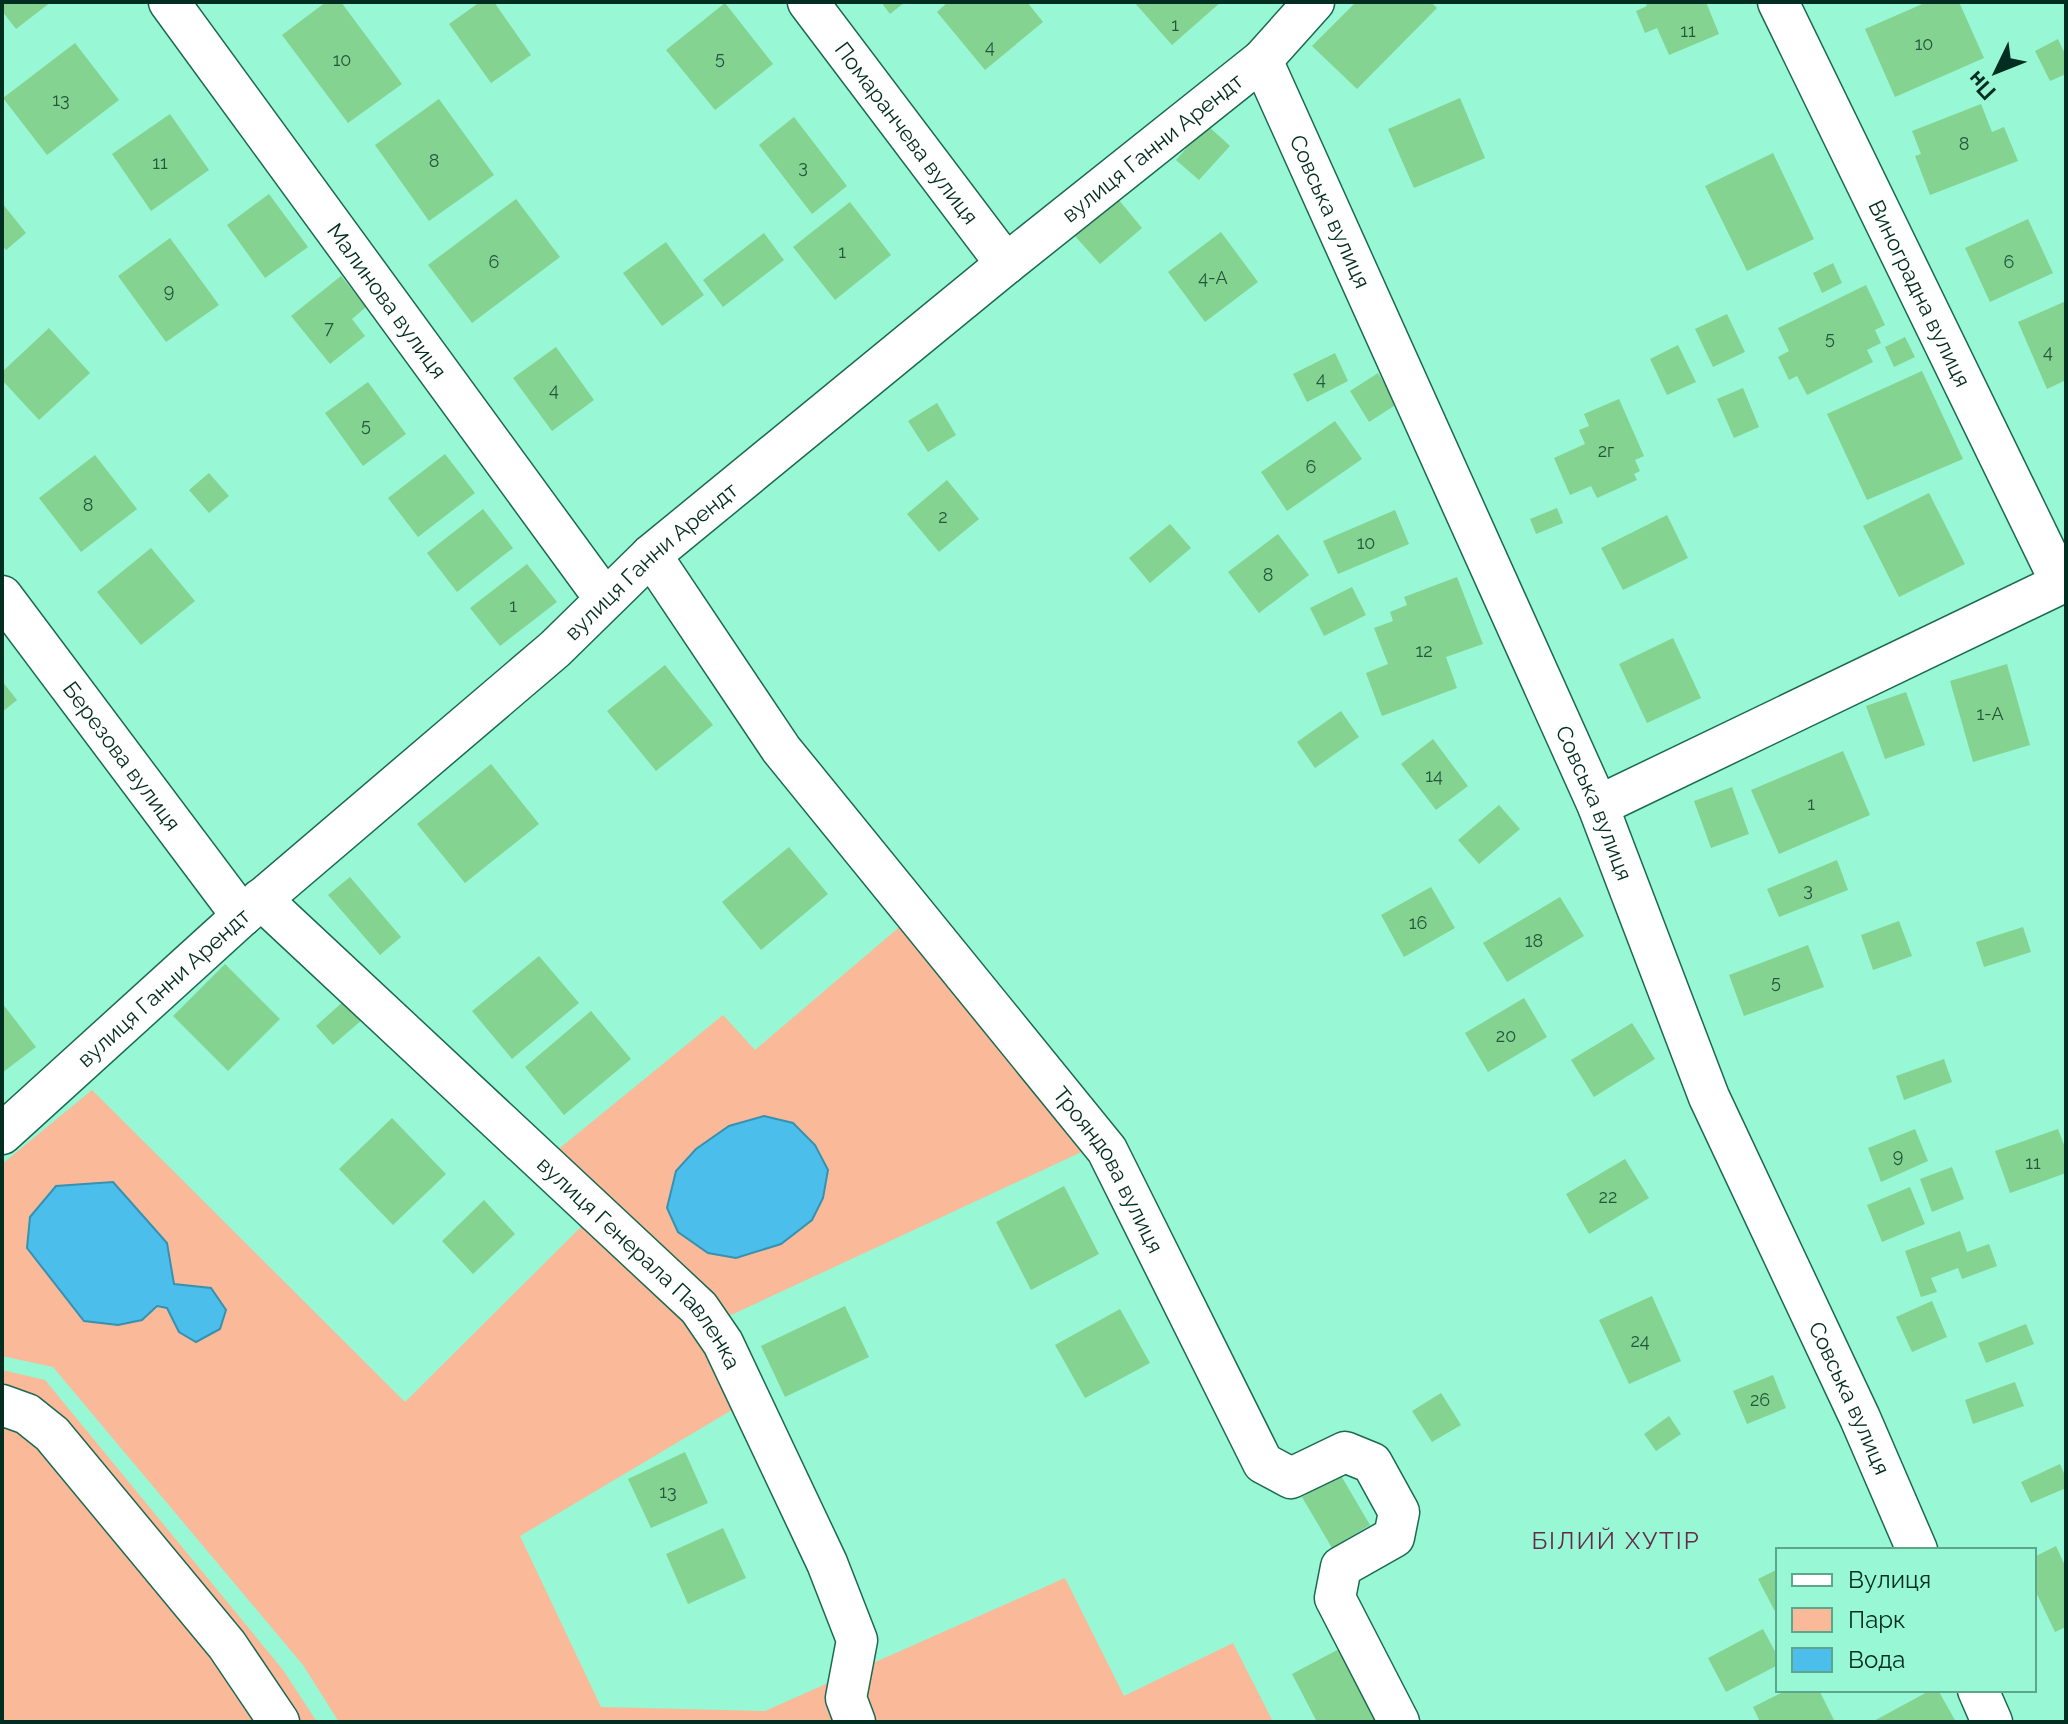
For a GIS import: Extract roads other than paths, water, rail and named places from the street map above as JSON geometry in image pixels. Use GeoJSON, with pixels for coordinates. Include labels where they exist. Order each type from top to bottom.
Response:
{"type":"FeatureCollection","features":[{"type":"Feature","properties":{"kind":"street","name":"Малинова вулиця"},"geometry":{"type":"LineString","coordinates":[[169,2],[605,599]]}},
{"type":"Feature","properties":{"kind":"street","name":"Помаранчева вулиця"},"geometry":{"type":"LineString","coordinates":[[808,2],[1006,264]]}},
{"type":"Feature","properties":{"kind":"street","name":"вулиця Ганни Арендт"},"geometry":{"type":"LineString","coordinates":[[2,1134],[251,908],[555,649],[651,555],[1006,264],[1262,60],[1314,2]]}},
{"type":"Feature","properties":{"kind":"street","name":"Виноградна вулиця"},"geometry":{"type":"LineString","coordinates":[[1778,2],[2063,582]]}},
{"type":"Feature","properties":{"kind":"street","name":"Совська вулиця"},"geometry":{"type":"LineString","coordinates":[[1262,60],[1598,806],[1709,1097],[1860,1418],[1916,1548]]}},
{"type":"Feature","properties":{"kind":"street","name":"Трояндова вулиця"},"geometry":{"type":"LineString","coordinates":[[651,555],[781,749],[1107,1150],[1263,1463],[1291,1478],[1345,1452],[1372,1463],[1399,1512],[1394,1537],[1341,1567],[1335,1598],[1399,1722]]}},
{"type":"Feature","properties":{"kind":"street"},"geometry":{"type":"LineString","coordinates":[[1598,806],[2063,582]]}},
{"type":"Feature","properties":{"kind":"street","name":"Березова вулиця"},"geometry":{"type":"LineString","coordinates":[[2,596],[251,908]]}},
{"type":"Feature","properties":{"kind":"street","name":"вулиця Генерала Павленка"},"geometry":{"type":"LineString","coordinates":[[251,908],[699,1308],[730,1357],[827,1563],[857,1640],[846,1698],[855,1722]]}},
{"type":"Feature","properties":{"kind":"street"},"geometry":{"type":"LineString","coordinates":[[2,1405],[27,1414],[68,1452],[227,1645],[279,1722]]}},
{"type":"Feature","properties":{"kind":"street"},"geometry":{"type":"LineString","coordinates":[[1979,1692],[1992,1722]]}},
{"type":"Feature","properties":{"kind":"water"},"geometry":{"type":"Polygon","coordinates":[[[764,1116],[793,1123],[815,1145],[828,1170],[823,1198],[812,1220],[781,1244],[736,1258],[708,1253],[678,1232],[667,1208],[676,1171],[696,1149],[729,1126],[764,1116]]]}},
{"type":"Feature","properties":{"kind":"water"},"geometry":{"type":"Polygon","coordinates":[[[113,1182],[167,1243],[174,1284],[211,1288],[226,1310],[220,1329],[196,1342],[179,1332],[167,1308],[157,1306],[142,1320],[118,1325],[84,1321],[27,1248],[30,1217],[56,1186],[113,1182]]]}},
{"type":"Feature","properties":{"kind":"district","name":"БІЛИЙ ХУТІР"},"geometry":{"type":"Point","coordinates":[1616,1540]}}]}
